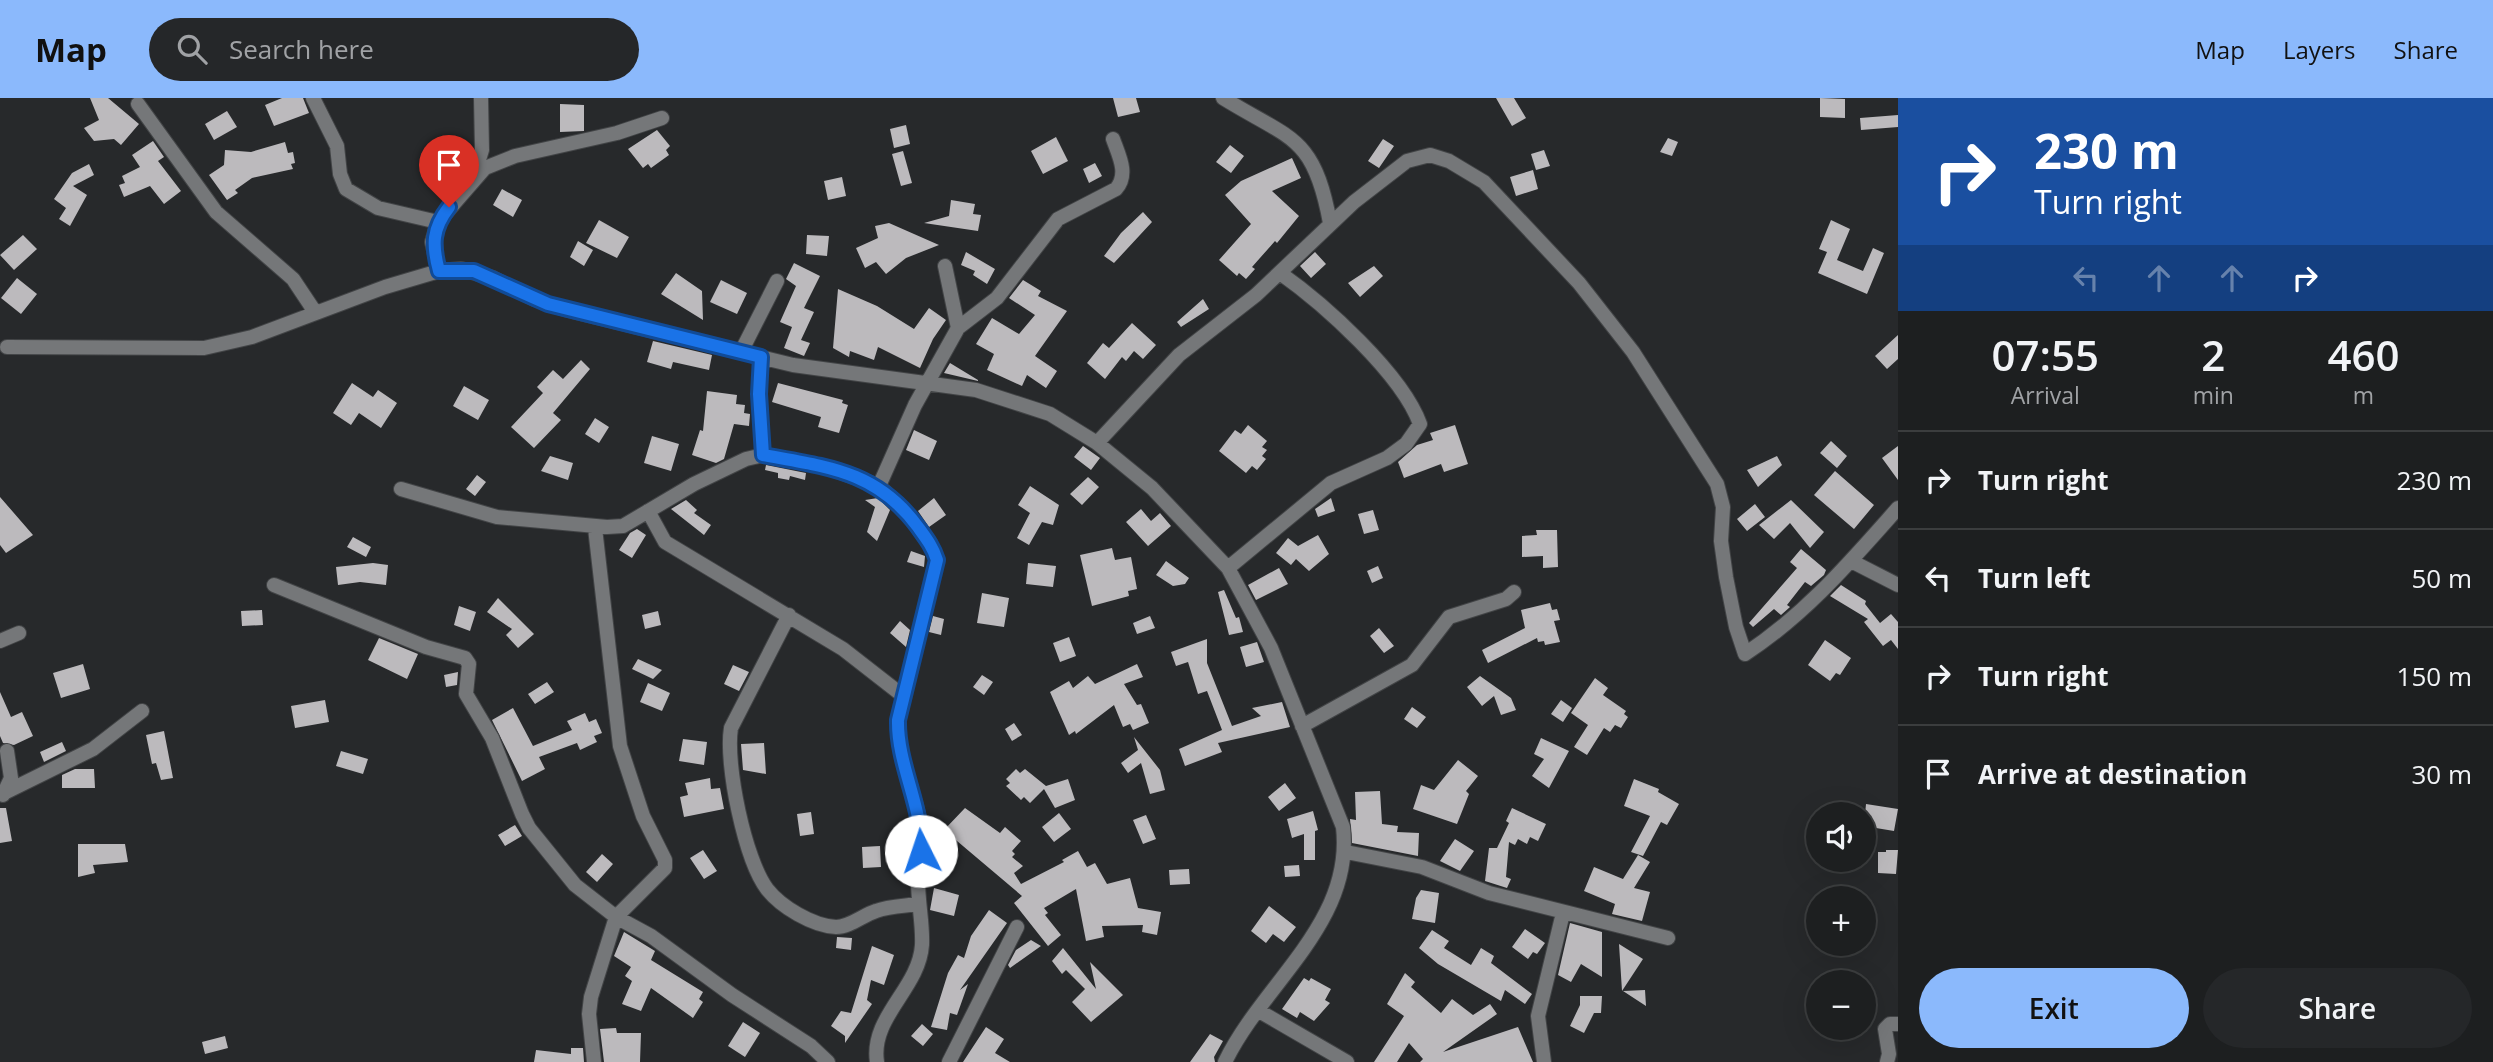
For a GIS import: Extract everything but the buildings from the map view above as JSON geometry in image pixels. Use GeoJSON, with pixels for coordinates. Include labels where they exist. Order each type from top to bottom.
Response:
{"type":"FeatureCollection","features":[{"type":"Feature","properties":{"kind":"street"},"geometry":{"type":"LineString","coordinates":[[313,98],[337,146],[340,174],[346,188],[378,208],[438,222]]}},
{"type":"Feature","properties":{"kind":"street"},"geometry":{"type":"LineString","coordinates":[[474,177],[482,150],[481,98]]}},
{"type":"Feature","properties":{"kind":"street"},"geometry":{"type":"LineString","coordinates":[[1223,98],[1277,127],[1309,158],[1319,173],[1329,223]]}},
{"type":"Feature","properties":{"kind":"street"},"geometry":{"type":"LineString","coordinates":[[138,104],[216,212],[293,279],[316,312]]}},
{"type":"Feature","properties":{"kind":"street"},"geometry":{"type":"LineString","coordinates":[[439,271],[432,242],[438,222],[474,177],[485,168],[515,156],[617,133],[662,118]]}},
{"type":"Feature","properties":{"kind":"street"},"geometry":{"type":"LineString","coordinates":[[879,486],[926,384],[958,328],[997,298],[1058,219],[1116,189],[1122,183],[1124,174],[1113,139]]}},
{"type":"Feature","properties":{"kind":"street"},"geometry":{"type":"LineString","coordinates":[[1097,443],[1179,355],[1280,273],[1329,223],[1407,161],[1430,155],[1456,164],[1484,182],[1579,283],[1633,352],[1717,484],[1723,507],[1721,541],[1726,577],[1736,627],[1745,654],[1798,616],[1852,561],[1898,508]]}},
{"type":"Feature","properties":{"kind":"street"},"geometry":{"type":"LineString","coordinates":[[945,266],[958,328]]}},
{"type":"Feature","properties":{"kind":"street"},"geometry":{"type":"LineString","coordinates":[[8,348],[204,348],[252,337],[316,312],[439,271],[474,271],[548,304],[793,365],[976,390],[1050,414],[1097,443],[1152,488],[1228,568],[1271,648],[1343,827],[1346,852],[1340,880],[1326,915],[1225,1062]]}},
{"type":"Feature","properties":{"kind":"street"},"geometry":{"type":"LineString","coordinates":[[1228,568],[1331,483],[1387,458],[1406,444],[1420,424],[1388,370],[1313,298],[1280,273]]}},
{"type":"Feature","properties":{"kind":"street"},"geometry":{"type":"LineString","coordinates":[[741,352],[777,281]]}},
{"type":"Feature","properties":{"kind":"street"},"geometry":{"type":"LineString","coordinates":[[761,357],[759,394],[763,455]]}},
{"type":"Feature","properties":{"kind":"street"},"geometry":{"type":"LineString","coordinates":[[401,489],[497,517],[595,528],[623,526],[746,459],[763,455],[826,467],[879,486],[909,515],[933,549],[937,560],[902,695],[898,739],[922,833],[918,904],[922,946],[917,969],[886,1020],[875,1051],[877,1062]]}},
{"type":"Feature","properties":{"kind":"street"},"geometry":{"type":"LineString","coordinates":[[648,511],[666,542],[843,649],[902,695]]}},
{"type":"Feature","properties":{"kind":"street"},"geometry":{"type":"LineString","coordinates":[[594,1062],[589,1014],[591,997],[616,917],[660,876],[665,868],[665,860],[643,816],[620,746],[595,528]]}},
{"type":"Feature","properties":{"kind":"street"},"geometry":{"type":"LineString","coordinates":[[1852,561],[1898,585]]}},
{"type":"Feature","properties":{"kind":"street"},"geometry":{"type":"LineString","coordinates":[[274,585],[426,646],[466,657],[469,664],[466,694],[492,738],[529,828],[575,884],[616,917],[785,1027],[828,1062]]}},
{"type":"Feature","properties":{"kind":"street"},"geometry":{"type":"LineString","coordinates":[[1302,726],[1412,666],[1449,617],[1506,599],[1514,592]]}},
{"type":"Feature","properties":{"kind":"street"},"geometry":{"type":"LineString","coordinates":[[789,615],[731,728],[728,747],[743,826],[759,876],[775,898],[829,926],[840,927],[877,910],[918,904]]}},
{"type":"Feature","properties":{"kind":"street"},"geometry":{"type":"LineString","coordinates":[[0,640],[19,633]]}},
{"type":"Feature","properties":{"kind":"street"},"geometry":{"type":"LineString","coordinates":[[3,795],[93,749],[142,711]]}},
{"type":"Feature","properties":{"kind":"street"},"geometry":{"type":"LineString","coordinates":[[3,795],[11,778],[7,751]]}},
{"type":"Feature","properties":{"kind":"street"},"geometry":{"type":"LineString","coordinates":[[1346,852],[1422,867],[1489,893],[1668,938]]}},
{"type":"Feature","properties":{"kind":"street"},"geometry":{"type":"LineString","coordinates":[[1544,1062],[1538,1016],[1563,913]]}},
{"type":"Feature","properties":{"kind":"street"},"geometry":{"type":"LineString","coordinates":[[949,1062],[1017,927]]}},
{"type":"Feature","properties":{"kind":"street"},"geometry":{"type":"LineString","coordinates":[[1259,1011],[1347,1062]]}},
{"type":"Feature","properties":{"kind":"street"},"geometry":{"type":"LineString","coordinates":[[1886,1062],[1889,1054],[1885,1029],[1890,1024],[1898,1024]]}},
{"type":"Feature","properties":{"kind":"route"},"geometry":{"type":"LineString","coordinates":[[449,207],[438,222],[432,242],[439,271],[474,271],[548,304],[761,357],[759,394],[763,455],[826,467],[879,486],[899,502],[909,515],[933,549],[937,560],[898,720],[898,739],[906,778],[922,833],[921,851]]}}]}
